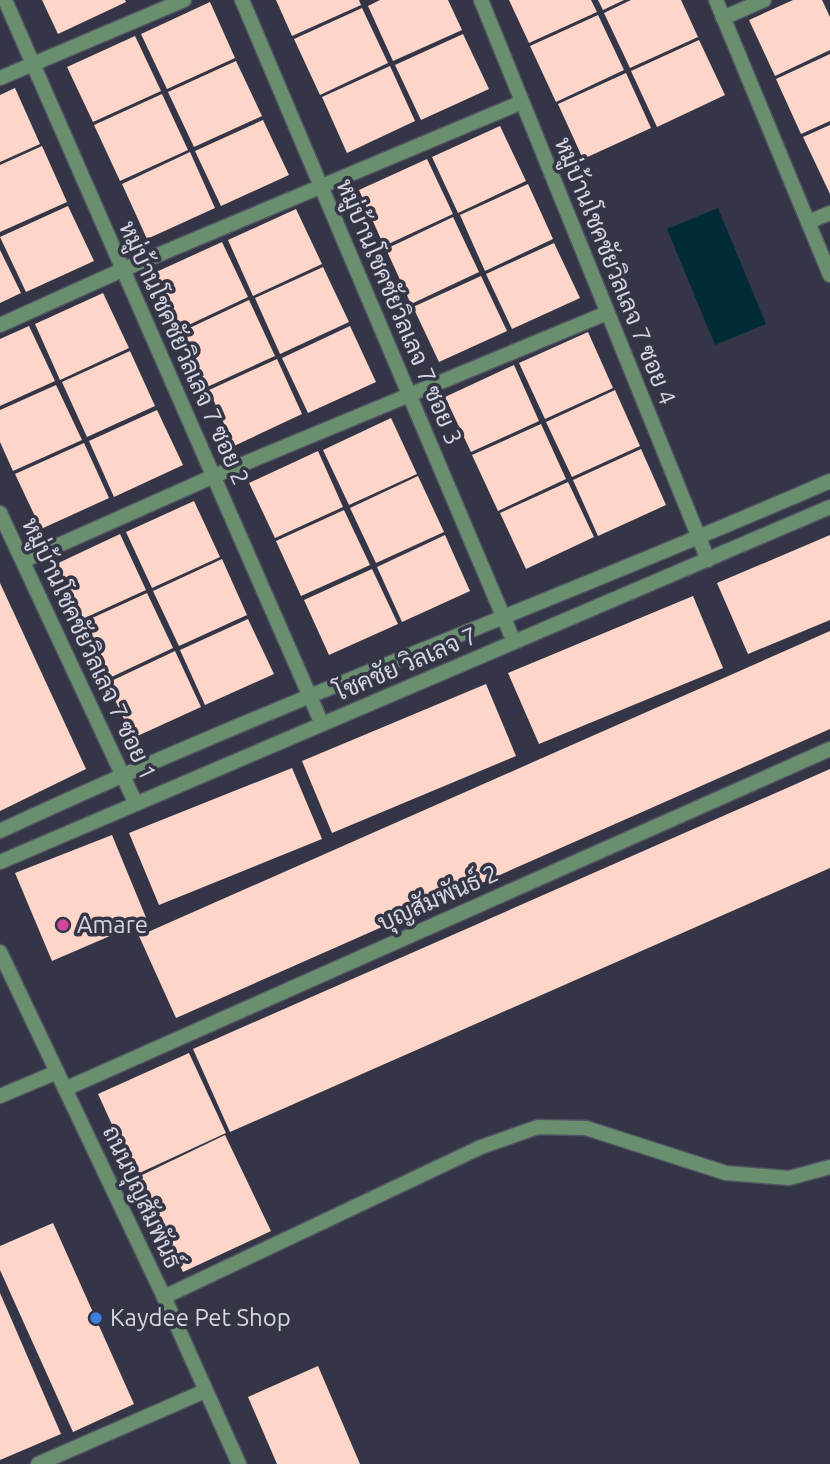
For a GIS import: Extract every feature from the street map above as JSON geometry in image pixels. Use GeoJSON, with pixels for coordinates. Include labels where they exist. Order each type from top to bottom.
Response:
{"type":"FeatureCollection","features":[{"type":"Feature","properties":{"kind":"street","name":"หมู่บ้านโชคชัยวิลเลจ 7 ซอย 2"},"geometry":{"type":"LineString","coordinates":[[5,0],[323,724]]}},
{"type":"Feature","properties":{"kind":"street"},"geometry":{"type":"LineString","coordinates":[[0,78],[184,0]]}},
{"type":"Feature","properties":{"kind":"street","name":"หมู่บ้านโชคชัยวิลเลจ 7 ซอย 3"},"geometry":{"type":"LineString","coordinates":[[242,0],[505,615],[514,642]]}},
{"type":"Feature","properties":{"kind":"street","name":"หมู่บ้านโชคชัยวิลเลจ 7 ซอย 4"},"geometry":{"type":"LineString","coordinates":[[481,0],[708,560]]}},
{"type":"Feature","properties":{"kind":"street"},"geometry":{"type":"LineString","coordinates":[[716,0],[830,275]]}},
{"type":"Feature","properties":{"kind":"street"},"geometry":{"type":"LineString","coordinates":[[723,18],[764,0]]}},
{"type":"Feature","properties":{"kind":"street"},"geometry":{"type":"LineString","coordinates":[[0,325],[122,270],[522,102]]}},
{"type":"Feature","properties":{"kind":"street"},"geometry":{"type":"LineString","coordinates":[[808,222],[830,213]]}},
{"type":"Feature","properties":{"kind":"street"},"geometry":{"type":"LineString","coordinates":[[23,561],[214,476],[607,313]]}},
{"type":"Feature","properties":{"kind":"street","name":"โชคชัย วิลเลจ 7"},"geometry":{"type":"LineString","coordinates":[[0,831],[123,773],[699,538],[830,481]]}},
{"type":"Feature","properties":{"kind":"street","name":"โชคชัย วิลเลจ 7"},"geometry":{"type":"LineString","coordinates":[[0,862],[830,507]]}},
{"type":"Feature","properties":{"kind":"street","name":"หมู่บ้านโชคชัยวิลเลจ 7 ซอย 1"},"geometry":{"type":"LineString","coordinates":[[0,513],[136,804]]}},
{"type":"Feature","properties":{"kind":"street","name":"บุญสัมพันธ์ 2"},"geometry":{"type":"LineString","coordinates":[[65,1089],[830,749]]}},
{"type":"Feature","properties":{"kind":"street","name":"ถนนบุญสัมพันธ์"},"geometry":{"type":"LineString","coordinates":[[0,952],[164,1297],[239,1464]]}},
{"type":"Feature","properties":{"kind":"street"},"geometry":{"type":"LineString","coordinates":[[0,1096],[57,1072]]}},
{"type":"Feature","properties":{"kind":"street"},"geometry":{"type":"LineString","coordinates":[[164,1297],[481,1147],[538,1127],[586,1128],[726,1173],[789,1178],[830,1167]]}},
{"type":"Feature","properties":{"kind":"street"},"geometry":{"type":"LineString","coordinates":[[38,1464],[205,1391]]}},
{"type":"Feature","properties":{"kind":"water"},"geometry":{"type":"Polygon","coordinates":[[[718,208],[766,324],[715,345],[667,229],[718,208]]]}},
{"type":"Feature","properties":{"kind":"building"},"geometry":{"type":"Polygon","coordinates":[[[42,0],[125,0],[126,2],[58,34],[42,0]]]}},
{"type":"Feature","properties":{"kind":"building"},"geometry":{"type":"Polygon","coordinates":[[[276,0],[359,0],[361,5],[292,36],[276,0]]]}},
{"type":"Feature","properties":{"kind":"building"},"geometry":{"type":"Polygon","coordinates":[[[380,0],[448,0],[462,30],[393,61],[368,6],[380,0]]]}},
{"type":"Feature","properties":{"kind":"building"},"geometry":{"type":"Polygon","coordinates":[[[509,0],[591,0],[597,12],[529,43],[509,0]]]}},
{"type":"Feature","properties":{"kind":"building"},"geometry":{"type":"Polygon","coordinates":[[[598,0],[624,0],[603,10],[598,0]]]}},
{"type":"Feature","properties":{"kind":"building"},"geometry":{"type":"Polygon","coordinates":[[[631,0],[681,0],[698,37],[630,68],[604,13],[631,0]]]}},
{"type":"Feature","properties":{"kind":"building"},"geometry":{"type":"Polygon","coordinates":[[[793,0],[822,0],[830,17],[830,50],[775,76],[749,20],[793,0]]]}},
{"type":"Feature","properties":{"kind":"building"},"geometry":{"type":"Polygon","coordinates":[[[210,2],[235,58],[167,89],[141,34],[210,2]]]}},
{"type":"Feature","properties":{"kind":"building"},"geometry":{"type":"Polygon","coordinates":[[[362,8],[388,63],[320,95],[294,39],[362,8]]]}},
{"type":"Feature","properties":{"kind":"building"},"geometry":{"type":"Polygon","coordinates":[[[598,15],[624,70],[556,102],[530,46],[598,15]]]}},
{"type":"Feature","properties":{"kind":"building"},"geometry":{"type":"Polygon","coordinates":[[[463,34],[489,89],[421,120],[395,65],[463,34]]]}},
{"type":"Feature","properties":{"kind":"building"},"geometry":{"type":"Polygon","coordinates":[[[135,36],[161,91],[93,122],[67,67],[135,36]]]}},
{"type":"Feature","properties":{"kind":"building"},"geometry":{"type":"Polygon","coordinates":[[[699,40],[725,95],[657,127],[631,71],[699,40]]]}},
{"type":"Feature","properties":{"kind":"building"},"geometry":{"type":"Polygon","coordinates":[[[830,54],[830,121],[801,134],[776,79],[830,54]]]}},
{"type":"Feature","properties":{"kind":"building"},"geometry":{"type":"Polygon","coordinates":[[[236,61],[262,116],[194,147],[168,92],[236,61]]]}},
{"type":"Feature","properties":{"kind":"building"},"geometry":{"type":"Polygon","coordinates":[[[390,66],[415,121],[347,153],[322,97],[390,66]]]}},
{"type":"Feature","properties":{"kind":"building"},"geometry":{"type":"Polygon","coordinates":[[[626,73],[651,128],[583,159],[558,104],[626,73]]]}},
{"type":"Feature","properties":{"kind":"building"},"geometry":{"type":"Polygon","coordinates":[[[15,88],[40,144],[0,162],[0,95],[15,88]]]}},
{"type":"Feature","properties":{"kind":"building"},"geometry":{"type":"Polygon","coordinates":[[[162,94],[188,150],[120,181],[94,125],[162,94]]]}},
{"type":"Feature","properties":{"kind":"building"},"geometry":{"type":"Polygon","coordinates":[[[263,120],[289,175],[221,206],[195,151],[263,120]]]}},
{"type":"Feature","properties":{"kind":"building"},"geometry":{"type":"Polygon","coordinates":[[[830,125],[830,194],[803,137],[830,125]]]}},
{"type":"Feature","properties":{"kind":"building"},"geometry":{"type":"Polygon","coordinates":[[[500,126],[526,181],[458,213],[432,157],[500,126]]]}},
{"type":"Feature","properties":{"kind":"building"},"geometry":{"type":"Polygon","coordinates":[[[42,146],[67,202],[0,232],[0,165],[42,146]]]}},
{"type":"Feature","properties":{"kind":"building"},"geometry":{"type":"Polygon","coordinates":[[[190,152],[215,208],[147,239],[122,184],[190,152]]]}},
{"type":"Feature","properties":{"kind":"building"},"geometry":{"type":"Polygon","coordinates":[[[427,159],[453,214],[384,246],[359,190],[427,159]]]}},
{"type":"Feature","properties":{"kind":"building"},"geometry":{"type":"Polygon","coordinates":[[[528,184],[553,239],[485,271],[460,215],[528,184]]]}},
{"type":"Feature","properties":{"kind":"building"},"geometry":{"type":"Polygon","coordinates":[[[68,206],[94,261],[26,292],[0,237],[68,206]]]}},
{"type":"Feature","properties":{"kind":"building"},"geometry":{"type":"Polygon","coordinates":[[[296,209],[322,264],[253,296],[228,240],[296,209]]]}},
{"type":"Feature","properties":{"kind":"building"},"geometry":{"type":"Polygon","coordinates":[[[453,217],[479,272],[411,304],[386,249],[453,217]]]}},
{"type":"Feature","properties":{"kind":"building"},"geometry":{"type":"Polygon","coordinates":[[[222,242],[248,297],[180,329],[154,273],[222,242]]]}},
{"type":"Feature","properties":{"kind":"building"},"geometry":{"type":"Polygon","coordinates":[[[554,243],[580,298],[512,329],[486,274],[554,243]]]}},
{"type":"Feature","properties":{"kind":"building"},"geometry":{"type":"Polygon","coordinates":[[[0,250],[21,293],[0,303],[0,250]]]}},
{"type":"Feature","properties":{"kind":"building"},"geometry":{"type":"Polygon","coordinates":[[[323,267],[349,322],[280,354],[255,298],[323,267]]]}},
{"type":"Feature","properties":{"kind":"building"},"geometry":{"type":"Polygon","coordinates":[[[481,276],[507,331],[439,362],[413,307],[481,276]]]}},
{"type":"Feature","properties":{"kind":"building"},"geometry":{"type":"Polygon","coordinates":[[[103,293],[129,348],[60,380],[35,324],[103,293]]]}},
{"type":"Feature","properties":{"kind":"building"},"geometry":{"type":"Polygon","coordinates":[[[249,300],[275,356],[207,387],[181,332],[249,300]]]}},
{"type":"Feature","properties":{"kind":"building"},"geometry":{"type":"Polygon","coordinates":[[[29,326],[55,381],[0,406],[0,339],[29,326]]]}},
{"type":"Feature","properties":{"kind":"building"},"geometry":{"type":"Polygon","coordinates":[[[350,326],[376,382],[308,413],[282,358],[350,326]]]}},
{"type":"Feature","properties":{"kind":"building"},"geometry":{"type":"Polygon","coordinates":[[[588,332],[613,388],[545,419],[519,363],[588,332]]]}},
{"type":"Feature","properties":{"kind":"building"},"geometry":{"type":"Polygon","coordinates":[[[130,351],[155,406],[87,437],[62,382],[130,351]]]}},
{"type":"Feature","properties":{"kind":"building"},"geometry":{"type":"Polygon","coordinates":[[[277,359],[302,414],[234,446],[209,390],[277,359]]]}},
{"type":"Feature","properties":{"kind":"building"},"geometry":{"type":"Polygon","coordinates":[[[514,365],[539,421],[471,452],[445,397],[514,365]]]}},
{"type":"Feature","properties":{"kind":"building"},"geometry":{"type":"Polygon","coordinates":[[[56,385],[82,440],[13,471],[0,442],[0,410],[56,385]]]}},
{"type":"Feature","properties":{"kind":"building"},"geometry":{"type":"Polygon","coordinates":[[[615,390],[640,446],[572,477],[546,422],[615,390]]]}},
{"type":"Feature","properties":{"kind":"building"},"geometry":{"type":"Polygon","coordinates":[[[157,410],[183,465],[114,497],[89,441],[157,410]]]}},
{"type":"Feature","properties":{"kind":"building"},"geometry":{"type":"Polygon","coordinates":[[[391,418],[417,474],[349,505],[323,450],[391,418]]]}},
{"type":"Feature","properties":{"kind":"building"},"geometry":{"type":"Polygon","coordinates":[[[541,424],[566,479],[498,511],[472,455],[541,424]]]}},
{"type":"Feature","properties":{"kind":"building"},"geometry":{"type":"Polygon","coordinates":[[[84,443],[109,498],[41,529],[15,474],[84,443]]]}},
{"type":"Feature","properties":{"kind":"building"},"geometry":{"type":"Polygon","coordinates":[[[641,449],[666,505],[598,536],[573,480],[641,449]]]}},
{"type":"Feature","properties":{"kind":"building"},"geometry":{"type":"Polygon","coordinates":[[[318,451],[343,507],[275,538],[249,483],[318,451]]]}},
{"type":"Feature","properties":{"kind":"building"},"geometry":{"type":"Polygon","coordinates":[[[418,476],[444,532],[376,563],[350,508],[418,476]]]}},
{"type":"Feature","properties":{"kind":"building"},"geometry":{"type":"Polygon","coordinates":[[[568,482],[594,537],[526,569],[500,513],[568,482]]]}},
{"type":"Feature","properties":{"kind":"building"},"geometry":{"type":"Polygon","coordinates":[[[194,501],[220,557],[152,588],[126,532],[194,501]]]}},
{"type":"Feature","properties":{"kind":"building"},"geometry":{"type":"Polygon","coordinates":[[[344,510],[370,565],[301,596],[276,541],[344,510]]]}},
{"type":"Feature","properties":{"kind":"building"},"geometry":{"type":"Polygon","coordinates":[[[120,534],[146,590],[78,621],[52,566],[120,534]]]}},
{"type":"Feature","properties":{"kind":"building"},"geometry":{"type":"Polygon","coordinates":[[[445,535],[470,591],[402,622],[377,567],[445,535]]]}},
{"type":"Feature","properties":{"kind":"building"},"geometry":{"type":"Polygon","coordinates":[[[830,535],[830,620],[748,654],[717,583],[830,535]]]}},
{"type":"Feature","properties":{"kind":"building"},"geometry":{"type":"Polygon","coordinates":[[[222,559],[247,615],[179,646],[153,591],[222,559]]]}},
{"type":"Feature","properties":{"kind":"building"},"geometry":{"type":"Polygon","coordinates":[[[372,569],[398,624],[329,655],[304,600],[372,569]]]}},
{"type":"Feature","properties":{"kind":"building"},"geometry":{"type":"Polygon","coordinates":[[[0,583],[86,769],[0,811],[0,583]]]}},
{"type":"Feature","properties":{"kind":"building"},"geometry":{"type":"Polygon","coordinates":[[[147,593],[173,648],[105,680],[79,624],[147,593]]]}},
{"type":"Feature","properties":{"kind":"building"},"geometry":{"type":"Polygon","coordinates":[[[693,596],[723,668],[539,744],[508,673],[693,596]]]}},
{"type":"Feature","properties":{"kind":"building"},"geometry":{"type":"Polygon","coordinates":[[[248,619],[274,674],[205,705],[180,650],[248,619]]]}},
{"type":"Feature","properties":{"kind":"building"},"geometry":{"type":"Polygon","coordinates":[[[830,631],[830,729],[176,1018],[139,936],[830,631]]]}},
{"type":"Feature","properties":{"kind":"building"},"geometry":{"type":"Polygon","coordinates":[[[175,651],[201,707],[133,738],[107,683],[175,651]]]}},
{"type":"Feature","properties":{"kind":"building"},"geometry":{"type":"Polygon","coordinates":[[[486,684],[516,756],[332,833],[302,761],[486,684]]]}},
{"type":"Feature","properties":{"kind":"building"},"geometry":{"type":"Polygon","coordinates":[[[292,768],[322,839],[159,905],[129,833],[292,768]]]}},
{"type":"Feature","properties":{"kind":"building"},"geometry":{"type":"Polygon","coordinates":[[[830,769],[830,868],[230,1132],[193,1049],[830,769]]]}},
{"type":"Feature","properties":{"kind":"building"},"geometry":{"type":"Polygon","coordinates":[[[112,835],[147,920],[52,961],[15,873],[112,835]]]}},
{"type":"Feature","properties":{"kind":"building"},"geometry":{"type":"Polygon","coordinates":[[[189,1053],[226,1133],[135,1175],[98,1094],[189,1053]]]}},
{"type":"Feature","properties":{"kind":"building"},"geometry":{"type":"Polygon","coordinates":[[[225,1135],[271,1231],[183,1272],[138,1177],[225,1135]]]}},
{"type":"Feature","properties":{"kind":"building"},"geometry":{"type":"Polygon","coordinates":[[[53,1223],[134,1404],[73,1432],[0,1270],[0,1246],[53,1223]]]}},
{"type":"Feature","properties":{"kind":"building"},"geometry":{"type":"Polygon","coordinates":[[[0,1293],[61,1434],[0,1460],[0,1293]]]}},
{"type":"Feature","properties":{"kind":"building"},"geometry":{"type":"Polygon","coordinates":[[[318,1366],[360,1464],[277,1464],[248,1397],[318,1366]]]}},
{"type":"Feature","properties":{"kind":"place","name":"Amare"},"geometry":{"type":"Point","coordinates":[63,925]}},
{"type":"Feature","properties":{"kind":"place","name":"Kaydee Pet Shop"},"geometry":{"type":"Point","coordinates":[96,1318]}}]}
